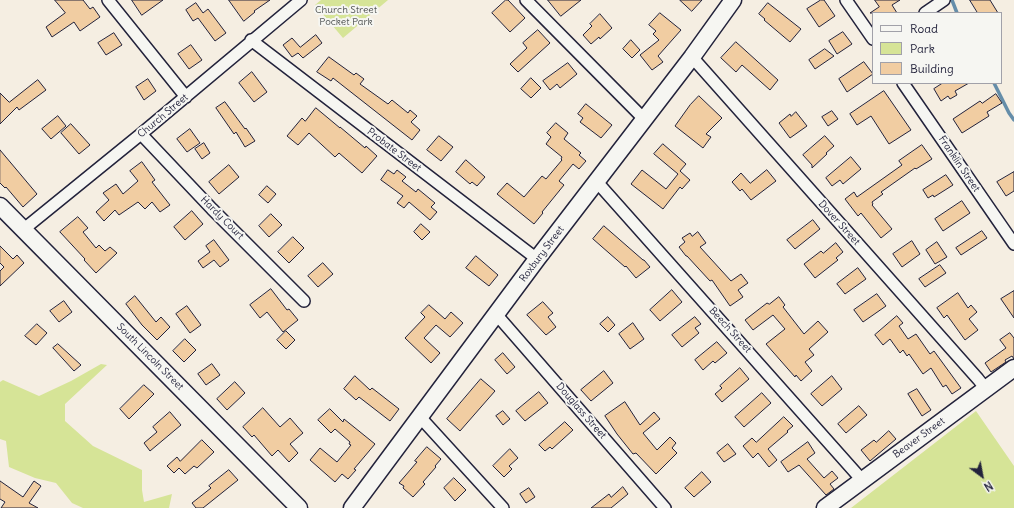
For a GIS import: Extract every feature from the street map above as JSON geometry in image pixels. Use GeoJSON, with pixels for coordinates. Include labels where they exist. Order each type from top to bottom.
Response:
{"type":"FeatureCollection","features":[{"type":"Feature","properties":{"kind":"street"},"geometry":{"type":"LineString","coordinates":[[108,0],[186,97]]}},
{"type":"Feature","properties":{"kind":"street","name":"Church Street"},"geometry":{"type":"LineString","coordinates":[[24,229],[186,97],[251,40],[301,0]]}},
{"type":"Feature","properties":{"kind":"street"},"geometry":{"type":"LineString","coordinates":[[526,0],[644,119]]}},
{"type":"Feature","properties":{"kind":"street","name":"Roxbury Street"},"geometry":{"type":"LineString","coordinates":[[352,508],[537,259],[598,182],[644,119],[692,58],[733,0]]}},
{"type":"Feature","properties":{"kind":"street"},"geometry":{"type":"LineString","coordinates":[[846,0],[872,38]]}},
{"type":"Feature","properties":{"kind":"street"},"geometry":{"type":"LineString","coordinates":[[927,12],[944,0]]}},
{"type":"Feature","properties":{"kind":"street","name":"Probate Street"},"geometry":{"type":"LineString","coordinates":[[251,40],[537,259]]}},
{"type":"Feature","properties":{"kind":"street","name":"Dover Street"},"geometry":{"type":"LineString","coordinates":[[692,58],[986,389]]}},
{"type":"Feature","properties":{"kind":"street","name":"Franklin Street"},"geometry":{"type":"LineString","coordinates":[[904,84],[1014,244]]}},
{"type":"Feature","properties":{"kind":"street","name":"Hardy Court"},"geometry":{"type":"LineString","coordinates":[[141,134],[212,209],[304,301]]}},
{"type":"Feature","properties":{"kind":"street","name":"Beech Street"},"geometry":{"type":"LineString","coordinates":[[598,182],[862,480]]}},
{"type":"Feature","properties":{"kind":"street","name":"South Lincoln Street"},"geometry":{"type":"LineString","coordinates":[[1,208],[24,229],[299,508]]}},
{"type":"Feature","properties":{"kind":"street","name":"Douglass Street"},"geometry":{"type":"LineString","coordinates":[[496,314],[665,508]]}},
{"type":"Feature","properties":{"kind":"street","name":"Beaver Street"},"geometry":{"type":"LineString","coordinates":[[825,508],[1014,368]]}},
{"type":"Feature","properties":{"kind":"street"},"geometry":{"type":"LineString","coordinates":[[420,417],[503,508]]}},
{"type":"Feature","properties":{"kind":"green space","name":"Church Street Pocket Park"},"geometry":{"type":"Polygon","coordinates":[[[321,0],[388,0],[343,38],[315,5],[321,0]]]}},
{"type":"Feature","properties":{"kind":"green space"},"geometry":{"type":"Polygon","coordinates":[[[101,364],[107,365],[65,404],[65,421],[93,446],[142,470],[142,490],[144,502],[172,494],[169,508],[83,508],[72,503],[56,483],[35,478],[9,467],[6,441],[0,439],[0,382],[3,380],[39,396],[71,381],[101,364]]]}},
{"type":"Feature","properties":{"kind":"green space"},"geometry":{"type":"Polygon","coordinates":[[[976,411],[1014,466],[1014,508],[851,508],[976,411]]]}},
{"type":"Feature","properties":{"kind":"building"},"geometry":{"type":"Polygon","coordinates":[[[55,0],[83,0],[90,9],[93,7],[100,17],[80,31],[74,22],[52,37],[46,27],[65,13],[55,0]]]}},
{"type":"Feature","properties":{"kind":"building"},"geometry":{"type":"Polygon","coordinates":[[[132,0],[163,0],[142,15],[132,0]]]}},
{"type":"Feature","properties":{"kind":"building"},"geometry":{"type":"Polygon","coordinates":[[[229,0],[270,0],[254,11],[255,12],[244,21],[229,0]]]}},
{"type":"Feature","properties":{"kind":"building"},"geometry":{"type":"Polygon","coordinates":[[[506,0],[508,0],[525,18],[510,32],[492,13],[506,0]]]}},
{"type":"Feature","properties":{"kind":"building"},"geometry":{"type":"Polygon","coordinates":[[[548,0],[581,0],[561,16],[548,0]]]}},
{"type":"Feature","properties":{"kind":"building"},"geometry":{"type":"Polygon","coordinates":[[[680,0],[702,0],[692,11],[680,0]]]}},
{"type":"Feature","properties":{"kind":"building"},"geometry":{"type":"Polygon","coordinates":[[[821,0],[824,0],[835,16],[819,27],[807,9],[821,0]]]}},
{"type":"Feature","properties":{"kind":"building"},"geometry":{"type":"Polygon","coordinates":[[[875,0],[900,0],[892,5],[896,12],[870,13],[879,7],[875,0]]]}},
{"type":"Feature","properties":{"kind":"building"},"geometry":{"type":"Polygon","coordinates":[[[970,0],[990,0],[997,12],[977,12],[970,0]]]}},
{"type":"Feature","properties":{"kind":"building"},"geometry":{"type":"Polygon","coordinates":[[[196,3],[203,13],[208,9],[226,33],[215,41],[198,18],[193,21],[186,10],[196,3]]]}},
{"type":"Feature","properties":{"kind":"building"},"geometry":{"type":"Polygon","coordinates":[[[768,3],[801,29],[790,42],[759,14],[768,3]]]}},
{"type":"Feature","properties":{"kind":"building"},"geometry":{"type":"Polygon","coordinates":[[[660,13],[681,30],[658,56],[663,62],[652,70],[640,55],[659,40],[653,34],[656,31],[649,25],[660,13]]]}},
{"type":"Feature","properties":{"kind":"building"},"geometry":{"type":"Polygon","coordinates":[[[600,14],[612,28],[600,39],[599,37],[591,44],[583,35],[592,26],[590,24],[600,14]]]}},
{"type":"Feature","properties":{"kind":"building"},"geometry":{"type":"Polygon","coordinates":[[[538,30],[550,43],[518,72],[510,64],[527,48],[523,43],[538,30]]]}},
{"type":"Feature","properties":{"kind":"building"},"geometry":{"type":"Polygon","coordinates":[[[843,32],[852,44],[837,54],[829,41],[843,32]]]}},
{"type":"Feature","properties":{"kind":"building"},"geometry":{"type":"Polygon","coordinates":[[[114,33],[122,45],[106,55],[98,43],[114,33]]]}},
{"type":"Feature","properties":{"kind":"building"},"geometry":{"type":"Polygon","coordinates":[[[316,35],[322,43],[303,58],[298,53],[292,57],[283,45],[292,38],[300,47],[316,35]]]}},
{"type":"Feature","properties":{"kind":"building"},"geometry":{"type":"Polygon","coordinates":[[[631,40],[640,50],[632,58],[623,49],[631,40]]]}},
{"type":"Feature","properties":{"kind":"building"},"geometry":{"type":"Polygon","coordinates":[[[736,42],[778,80],[770,90],[742,65],[736,72],[721,58],[736,42]]]}},
{"type":"Feature","properties":{"kind":"building"},"geometry":{"type":"Polygon","coordinates":[[[191,45],[202,60],[189,69],[178,54],[191,45]]]}},
{"type":"Feature","properties":{"kind":"building"},"geometry":{"type":"Polygon","coordinates":[[[825,49],[834,56],[815,69],[809,60],[825,49]]]}},
{"type":"Feature","properties":{"kind":"building"},"geometry":{"type":"Polygon","coordinates":[[[329,57],[354,75],[356,73],[364,79],[360,84],[388,104],[392,100],[408,113],[410,110],[417,116],[411,122],[420,130],[412,140],[333,78],[331,81],[317,72],[329,57]]]}},
{"type":"Feature","properties":{"kind":"building"},"geometry":{"type":"Polygon","coordinates":[[[864,62],[872,73],[872,75],[847,92],[839,79],[864,62]]]}},
{"type":"Feature","properties":{"kind":"building"},"geometry":{"type":"Polygon","coordinates":[[[568,63],[577,74],[560,88],[557,84],[550,90],[543,81],[568,63]]]}},
{"type":"Feature","properties":{"kind":"building"},"geometry":{"type":"Polygon","coordinates":[[[252,72],[267,92],[254,102],[239,83],[252,72]]]}},
{"type":"Feature","properties":{"kind":"building"},"geometry":{"type":"Polygon","coordinates":[[[531,78],[541,88],[531,98],[521,89],[531,78]]]}},
{"type":"Feature","properties":{"kind":"building"},"geometry":{"type":"Polygon","coordinates":[[[148,79],[156,91],[144,100],[136,87],[148,79]]]}},
{"type":"Feature","properties":{"kind":"building"},"geometry":{"type":"Polygon","coordinates":[[[38,80],[46,90],[19,110],[17,107],[0,124],[0,93],[9,102],[38,80]]]}},
{"type":"Feature","properties":{"kind":"building"},"geometry":{"type":"Polygon","coordinates":[[[942,84],[967,84],[955,91],[957,95],[950,99],[948,96],[941,101],[934,89],[942,84]]]}},
{"type":"Feature","properties":{"kind":"building"},"geometry":{"type":"Polygon","coordinates":[[[884,91],[911,130],[889,144],[871,116],[857,125],[850,114],[884,91]]]}},
{"type":"Feature","properties":{"kind":"building"},"geometry":{"type":"Polygon","coordinates":[[[996,94],[1002,103],[987,112],[989,116],[962,133],[953,119],[980,101],[982,103],[996,94]]]}},
{"type":"Feature","properties":{"kind":"building"},"geometry":{"type":"Polygon","coordinates":[[[699,96],[722,118],[706,134],[711,137],[703,148],[675,126],[690,105],[699,96]]]}},
{"type":"Feature","properties":{"kind":"building"},"geometry":{"type":"Polygon","coordinates":[[[225,102],[255,141],[245,147],[236,132],[234,134],[216,108],[225,102]]]}},
{"type":"Feature","properties":{"kind":"building"},"geometry":{"type":"Polygon","coordinates":[[[586,104],[612,125],[601,138],[580,122],[583,118],[578,114],[586,104]]]}},
{"type":"Feature","properties":{"kind":"building"},"geometry":{"type":"Polygon","coordinates":[[[316,108],[377,156],[362,173],[339,153],[335,157],[309,133],[298,145],[287,136],[302,118],[305,121],[316,108]]]}},
{"type":"Feature","properties":{"kind":"building"},"geometry":{"type":"Polygon","coordinates":[[[832,111],[838,119],[828,126],[822,117],[832,111]]]}},
{"type":"Feature","properties":{"kind":"building"},"geometry":{"type":"Polygon","coordinates":[[[796,112],[807,126],[790,138],[779,123],[790,114],[791,116],[796,112]]]}},
{"type":"Feature","properties":{"kind":"building"},"geometry":{"type":"Polygon","coordinates":[[[58,116],[66,126],[51,139],[42,129],[58,116]]]}},
{"type":"Feature","properties":{"kind":"building"},"geometry":{"type":"Polygon","coordinates":[[[556,123],[568,133],[564,139],[581,153],[579,155],[586,161],[579,169],[573,164],[559,181],[564,185],[534,224],[497,194],[507,183],[524,197],[542,176],[546,179],[562,160],[562,157],[546,144],[551,137],[547,133],[556,123]]]}},
{"type":"Feature","properties":{"kind":"building"},"geometry":{"type":"Polygon","coordinates":[[[71,124],[90,145],[79,154],[61,133],[71,124]]]}},
{"type":"Feature","properties":{"kind":"building"},"geometry":{"type":"Polygon","coordinates":[[[190,129],[200,143],[187,152],[177,139],[190,129]]]}},
{"type":"Feature","properties":{"kind":"building"},"geometry":{"type":"Polygon","coordinates":[[[439,136],[453,147],[441,161],[427,150],[439,136]]]}},
{"type":"Feature","properties":{"kind":"building"},"geometry":{"type":"Polygon","coordinates":[[[825,136],[834,146],[812,168],[812,165],[803,155],[825,136]]]}},
{"type":"Feature","properties":{"kind":"building"},"geometry":{"type":"Polygon","coordinates":[[[204,143],[210,153],[202,159],[195,149],[204,143]]]}},
{"type":"Feature","properties":{"kind":"building"},"geometry":{"type":"Polygon","coordinates":[[[663,144],[686,164],[680,171],[690,180],[682,189],[680,187],[663,209],[631,184],[642,170],[666,189],[678,174],[654,154],[663,144]]]}},
{"type":"Feature","properties":{"kind":"building"},"geometry":{"type":"Polygon","coordinates":[[[922,145],[932,159],[916,169],[915,168],[881,192],[883,194],[872,202],[872,205],[892,229],[881,238],[861,213],[858,216],[845,199],[854,192],[857,197],[902,165],[899,161],[922,145]]]}},
{"type":"Feature","properties":{"kind":"building"},"geometry":{"type":"Polygon","coordinates":[[[0,150],[37,194],[23,207],[6,187],[5,188],[0,183],[0,150]]]}},
{"type":"Feature","properties":{"kind":"building"},"geometry":{"type":"Polygon","coordinates":[[[851,157],[861,169],[843,184],[840,180],[832,186],[826,178],[851,157]]]}},
{"type":"Feature","properties":{"kind":"building"},"geometry":{"type":"Polygon","coordinates":[[[466,160],[485,177],[477,186],[472,182],[470,184],[456,172],[466,160]]]}},
{"type":"Feature","properties":{"kind":"building"},"geometry":{"type":"Polygon","coordinates":[[[142,162],[155,180],[152,182],[170,205],[160,212],[152,202],[145,209],[138,202],[119,215],[115,210],[104,221],[96,212],[109,200],[103,193],[116,184],[123,194],[138,181],[130,171],[142,162]]]}},
{"type":"Feature","properties":{"kind":"building"},"geometry":{"type":"Polygon","coordinates":[[[229,165],[239,177],[219,194],[209,182],[229,165]]]}},
{"type":"Feature","properties":{"kind":"building"},"geometry":{"type":"Polygon","coordinates":[[[388,170],[394,174],[397,170],[406,177],[402,181],[416,192],[418,189],[435,203],[431,207],[437,212],[430,220],[409,202],[404,208],[397,203],[403,196],[381,180],[388,170]]]}},
{"type":"Feature","properties":{"kind":"building"},"geometry":{"type":"Polygon","coordinates":[[[767,170],[776,181],[751,200],[742,189],[740,191],[732,182],[741,173],[750,183],[767,170]]]}},
{"type":"Feature","properties":{"kind":"building"},"geometry":{"type":"Polygon","coordinates":[[[1014,172],[1014,191],[1006,196],[997,182],[1014,172]]]}},
{"type":"Feature","properties":{"kind":"building"},"geometry":{"type":"Polygon","coordinates":[[[946,175],[953,185],[934,197],[933,195],[928,198],[923,190],[946,175]]]}},
{"type":"Feature","properties":{"kind":"building"},"geometry":{"type":"Polygon","coordinates":[[[267,186],[276,194],[268,203],[259,195],[267,186]]]}},
{"type":"Feature","properties":{"kind":"building"},"geometry":{"type":"Polygon","coordinates":[[[962,201],[970,213],[943,231],[935,219],[962,201]]]}},
{"type":"Feature","properties":{"kind":"building"},"geometry":{"type":"Polygon","coordinates":[[[192,211],[203,224],[185,240],[174,227],[192,211]]]}},
{"type":"Feature","properties":{"kind":"building"},"geometry":{"type":"Polygon","coordinates":[[[271,214],[282,225],[269,237],[259,226],[271,214]]]}},
{"type":"Feature","properties":{"kind":"building"},"geometry":{"type":"Polygon","coordinates":[[[78,217],[88,228],[83,232],[96,248],[99,245],[105,251],[110,247],[117,253],[96,273],[60,232],[78,217]]]}},
{"type":"Feature","properties":{"kind":"building"},"geometry":{"type":"Polygon","coordinates":[[[813,220],[820,229],[795,249],[787,240],[813,220]]]}},
{"type":"Feature","properties":{"kind":"building"},"geometry":{"type":"Polygon","coordinates":[[[421,224],[430,232],[422,240],[414,232],[421,224]]]}},
{"type":"Feature","properties":{"kind":"building"},"geometry":{"type":"Polygon","coordinates":[[[604,226],[644,260],[650,267],[636,278],[626,266],[625,267],[593,239],[604,226]]]}},
{"type":"Feature","properties":{"kind":"building"},"geometry":{"type":"Polygon","coordinates":[[[982,231],[987,238],[961,255],[956,248],[982,231]]]}},
{"type":"Feature","properties":{"kind":"building"},"geometry":{"type":"Polygon","coordinates":[[[698,232],[706,243],[700,247],[731,281],[741,274],[748,283],[738,290],[743,297],[730,306],[712,280],[710,281],[679,247],[685,242],[682,238],[690,233],[692,236],[698,232]]]}},
{"type":"Feature","properties":{"kind":"building"},"geometry":{"type":"Polygon","coordinates":[[[293,237],[304,248],[289,263],[278,252],[293,237]]]}},
{"type":"Feature","properties":{"kind":"building"},"geometry":{"type":"Polygon","coordinates":[[[214,240],[229,260],[220,267],[214,260],[203,268],[198,261],[210,252],[206,246],[214,240]]]}},
{"type":"Feature","properties":{"kind":"building"},"geometry":{"type":"Polygon","coordinates":[[[912,241],[920,254],[902,267],[893,254],[912,241]]]}},
{"type":"Feature","properties":{"kind":"building"},"geometry":{"type":"Polygon","coordinates":[[[937,242],[947,257],[935,264],[926,250],[937,242]]]}},
{"type":"Feature","properties":{"kind":"building"},"geometry":{"type":"Polygon","coordinates":[[[836,243],[843,252],[836,258],[838,260],[815,278],[804,264],[821,251],[823,253],[836,243]]]}},
{"type":"Feature","properties":{"kind":"building"},"geometry":{"type":"Polygon","coordinates":[[[0,246],[13,259],[17,255],[24,263],[0,286],[0,271],[4,267],[0,263],[0,246]]]}},
{"type":"Feature","properties":{"kind":"building"},"geometry":{"type":"Polygon","coordinates":[[[476,256],[498,275],[489,286],[466,268],[476,256]]]}},
{"type":"Feature","properties":{"kind":"building"},"geometry":{"type":"Polygon","coordinates":[[[323,263],[333,274],[318,287],[308,276],[323,263]]]}},
{"type":"Feature","properties":{"kind":"building"},"geometry":{"type":"Polygon","coordinates":[[[940,265],[946,273],[925,287],[919,279],[940,265]]]}},
{"type":"Feature","properties":{"kind":"building"},"geometry":{"type":"Polygon","coordinates":[[[858,268],[866,279],[845,294],[837,284],[858,268]]]}},
{"type":"Feature","properties":{"kind":"building"},"geometry":{"type":"Polygon","coordinates":[[[271,289],[287,310],[289,309],[298,320],[283,332],[267,312],[260,318],[250,305],[271,289]]]}},
{"type":"Feature","properties":{"kind":"building"},"geometry":{"type":"Polygon","coordinates":[[[672,290],[682,302],[660,321],[650,310],[672,290]]]}},
{"type":"Feature","properties":{"kind":"building"},"geometry":{"type":"Polygon","coordinates":[[[1014,291],[1014,318],[1001,299],[1014,291]]]}},
{"type":"Feature","properties":{"kind":"building"},"geometry":{"type":"Polygon","coordinates":[[[958,293],[968,308],[971,305],[977,312],[969,319],[978,330],[965,340],[947,315],[944,318],[937,308],[958,293]]]}},
{"type":"Feature","properties":{"kind":"building"},"geometry":{"type":"Polygon","coordinates":[[[877,294],[886,306],[863,322],[854,310],[877,294]]]}},
{"type":"Feature","properties":{"kind":"building"},"geometry":{"type":"Polygon","coordinates":[[[135,296],[156,322],[161,317],[170,327],[157,340],[142,325],[126,304],[135,296]]]}},
{"type":"Feature","properties":{"kind":"building"},"geometry":{"type":"Polygon","coordinates":[[[779,297],[785,305],[783,307],[804,334],[818,321],[828,332],[809,349],[814,355],[805,362],[812,371],[801,381],[796,375],[795,377],[766,344],[785,329],[773,315],[753,330],[745,320],[767,303],[769,304],[779,297]]]}},
{"type":"Feature","properties":{"kind":"building"},"geometry":{"type":"Polygon","coordinates":[[[64,301],[72,312],[59,322],[50,311],[64,301]]]}},
{"type":"Feature","properties":{"kind":"building"},"geometry":{"type":"Polygon","coordinates":[[[543,302],[553,313],[548,317],[556,327],[546,335],[527,315],[543,302]]]}},
{"type":"Feature","properties":{"kind":"building"},"geometry":{"type":"Polygon","coordinates":[[[429,305],[445,319],[451,312],[463,323],[450,337],[436,325],[424,338],[440,353],[431,363],[405,338],[425,317],[421,313],[429,305]]]}},
{"type":"Feature","properties":{"kind":"building"},"geometry":{"type":"Polygon","coordinates":[[[187,306],[201,325],[190,333],[176,314],[187,306]]]}},
{"type":"Feature","properties":{"kind":"building"},"geometry":{"type":"Polygon","coordinates":[[[897,316],[903,323],[899,326],[908,339],[916,334],[930,354],[934,351],[961,388],[952,394],[946,385],[943,387],[931,368],[923,374],[909,354],[907,356],[903,350],[900,353],[890,339],[883,345],[875,335],[897,316]]]}},
{"type":"Feature","properties":{"kind":"building"},"geometry":{"type":"Polygon","coordinates":[[[608,317],[615,325],[608,332],[600,324],[608,317]]]}},
{"type":"Feature","properties":{"kind":"building"},"geometry":{"type":"Polygon","coordinates":[[[695,317],[701,324],[695,328],[699,333],[682,347],[672,335],[695,317]]]}},
{"type":"Feature","properties":{"kind":"building"},"geometry":{"type":"Polygon","coordinates":[[[633,323],[644,339],[630,349],[619,334],[633,323]]]}},
{"type":"Feature","properties":{"kind":"building"},"geometry":{"type":"Polygon","coordinates":[[[37,324],[47,333],[36,345],[25,336],[37,324]]]}},
{"type":"Feature","properties":{"kind":"building"},"geometry":{"type":"Polygon","coordinates":[[[286,331],[295,340],[286,349],[277,340],[286,331]]]}},
{"type":"Feature","properties":{"kind":"building"},"geometry":{"type":"Polygon","coordinates":[[[1010,333],[1014,338],[1014,359],[1012,356],[991,372],[985,363],[1006,348],[1000,340],[1010,333]]]}},
{"type":"Feature","properties":{"kind":"building"},"geometry":{"type":"Polygon","coordinates":[[[185,339],[196,350],[184,362],[173,351],[185,339]]]}},
{"type":"Feature","properties":{"kind":"building"},"geometry":{"type":"Polygon","coordinates":[[[717,342],[727,353],[715,363],[713,361],[703,370],[695,360],[717,342]]]}},
{"type":"Feature","properties":{"kind":"building"},"geometry":{"type":"Polygon","coordinates":[[[58,344],[81,365],[74,371],[53,348],[58,344]]]}},
{"type":"Feature","properties":{"kind":"building"},"geometry":{"type":"Polygon","coordinates":[[[503,353],[515,367],[507,374],[495,360],[503,353]]]}},
{"type":"Feature","properties":{"kind":"building"},"geometry":{"type":"Polygon","coordinates":[[[212,364],[220,375],[206,385],[198,374],[212,364]]]}},
{"type":"Feature","properties":{"kind":"building"},"geometry":{"type":"Polygon","coordinates":[[[740,368],[749,379],[722,402],[715,394],[722,388],[720,386],[740,368]]]}},
{"type":"Feature","properties":{"kind":"building"},"geometry":{"type":"Polygon","coordinates":[[[604,371],[613,383],[591,401],[581,390],[604,371]]]}},
{"type":"Feature","properties":{"kind":"building"},"geometry":{"type":"Polygon","coordinates":[[[355,376],[370,390],[372,388],[399,409],[390,421],[359,397],[356,400],[344,389],[355,376]]]}},
{"type":"Feature","properties":{"kind":"building"},"geometry":{"type":"Polygon","coordinates":[[[832,376],[842,389],[822,406],[811,394],[832,376]]]}},
{"type":"Feature","properties":{"kind":"building"},"geometry":{"type":"Polygon","coordinates":[[[481,379],[495,391],[460,431],[447,419],[481,379]]]}},
{"type":"Feature","properties":{"kind":"building"},"geometry":{"type":"Polygon","coordinates":[[[235,382],[245,393],[227,410],[217,399],[235,382]]]}},
{"type":"Feature","properties":{"kind":"building"},"geometry":{"type":"Polygon","coordinates":[[[144,385],[154,394],[129,419],[120,409],[144,385]]]}},
{"type":"Feature","properties":{"kind":"building"},"geometry":{"type":"Polygon","coordinates":[[[917,389],[931,410],[922,416],[908,394],[917,389]]]}},
{"type":"Feature","properties":{"kind":"building"},"geometry":{"type":"Polygon","coordinates":[[[539,392],[548,403],[525,421],[516,411],[539,392]]]}},
{"type":"Feature","properties":{"kind":"building"},"geometry":{"type":"Polygon","coordinates":[[[762,393],[771,403],[744,427],[735,417],[762,393]]]}},
{"type":"Feature","properties":{"kind":"building"},"geometry":{"type":"Polygon","coordinates":[[[625,402],[640,425],[654,412],[660,419],[643,433],[657,450],[670,437],[676,443],[672,448],[677,453],[656,474],[636,453],[633,454],[605,416],[625,402]]]}},
{"type":"Feature","properties":{"kind":"building"},"geometry":{"type":"Polygon","coordinates":[[[859,406],[867,415],[846,433],[838,424],[859,406]]]}},
{"type":"Feature","properties":{"kind":"building"},"geometry":{"type":"Polygon","coordinates":[[[263,408],[280,427],[290,418],[303,433],[290,444],[298,453],[289,462],[278,450],[272,456],[254,435],[252,437],[243,427],[263,408]]]}},
{"type":"Feature","properties":{"kind":"building"},"geometry":{"type":"Polygon","coordinates":[[[330,409],[343,422],[344,419],[375,444],[354,469],[356,470],[348,479],[342,474],[335,482],[310,460],[320,448],[337,462],[351,445],[349,444],[350,442],[335,429],[331,433],[318,420],[330,409]]]}},
{"type":"Feature","properties":{"kind":"building"},"geometry":{"type":"Polygon","coordinates":[[[503,411],[510,419],[503,425],[496,416],[503,411]]]}},
{"type":"Feature","properties":{"kind":"building"},"geometry":{"type":"Polygon","coordinates":[[[170,412],[181,425],[150,451],[144,443],[157,432],[153,427],[170,412]]]}},
{"type":"Feature","properties":{"kind":"building"},"geometry":{"type":"Polygon","coordinates":[[[784,417],[793,426],[768,449],[777,460],[769,467],[758,453],[753,458],[743,446],[752,438],[756,442],[784,417]]]}},
{"type":"Feature","properties":{"kind":"building"},"geometry":{"type":"Polygon","coordinates":[[[565,422],[573,430],[552,449],[550,447],[545,451],[539,445],[565,422]]]}},
{"type":"Feature","properties":{"kind":"building"},"geometry":{"type":"Polygon","coordinates":[[[889,431],[896,439],[870,461],[861,450],[874,440],[876,442],[889,431]]]}},
{"type":"Feature","properties":{"kind":"building"},"geometry":{"type":"Polygon","coordinates":[[[202,440],[214,452],[197,468],[194,466],[185,474],[179,468],[174,473],[167,466],[177,457],[180,461],[202,440]]]}},
{"type":"Feature","properties":{"kind":"building"},"geometry":{"type":"Polygon","coordinates":[[[808,442],[815,453],[807,459],[824,478],[832,471],[838,478],[830,484],[834,489],[826,495],[799,465],[788,472],[781,462],[808,442]]]}},
{"type":"Feature","properties":{"kind":"building"},"geometry":{"type":"Polygon","coordinates":[[[728,444],[736,454],[724,462],[717,453],[728,444]]]}},
{"type":"Feature","properties":{"kind":"building"},"geometry":{"type":"Polygon","coordinates":[[[427,447],[441,459],[423,482],[425,484],[413,497],[403,488],[404,486],[399,483],[417,462],[415,461],[427,447]]]}},
{"type":"Feature","properties":{"kind":"building"},"geometry":{"type":"Polygon","coordinates":[[[510,449],[518,458],[509,466],[512,469],[504,477],[493,466],[510,449]]]}},
{"type":"Feature","properties":{"kind":"building"},"geometry":{"type":"Polygon","coordinates":[[[229,470],[238,480],[203,508],[196,508],[192,503],[211,488],[209,486],[229,470]]]}},
{"type":"Feature","properties":{"kind":"building"},"geometry":{"type":"Polygon","coordinates":[[[702,472],[711,482],[694,497],[685,488],[702,472]]]}},
{"type":"Feature","properties":{"kind":"building"},"geometry":{"type":"Polygon","coordinates":[[[454,478],[466,490],[455,501],[444,488],[454,478]]]}},
{"type":"Feature","properties":{"kind":"building"},"geometry":{"type":"Polygon","coordinates":[[[0,481],[23,497],[34,481],[41,486],[29,503],[38,508],[1,508],[5,502],[0,499],[0,481]]]}},
{"type":"Feature","properties":{"kind":"building"},"geometry":{"type":"Polygon","coordinates":[[[623,487],[628,494],[611,508],[591,508],[609,494],[611,497],[623,487]]]}},
{"type":"Feature","properties":{"kind":"building"},"geometry":{"type":"Polygon","coordinates":[[[529,488],[535,497],[526,503],[520,494],[529,488]]]}},
{"type":"Feature","properties":{"kind":"waterway"},"geometry":{"type":"LineString","coordinates":[[952,0],[957,12]]}},
{"type":"Feature","properties":{"kind":"waterway"},"geometry":{"type":"LineString","coordinates":[[994,84],[1014,120]]}}]}
